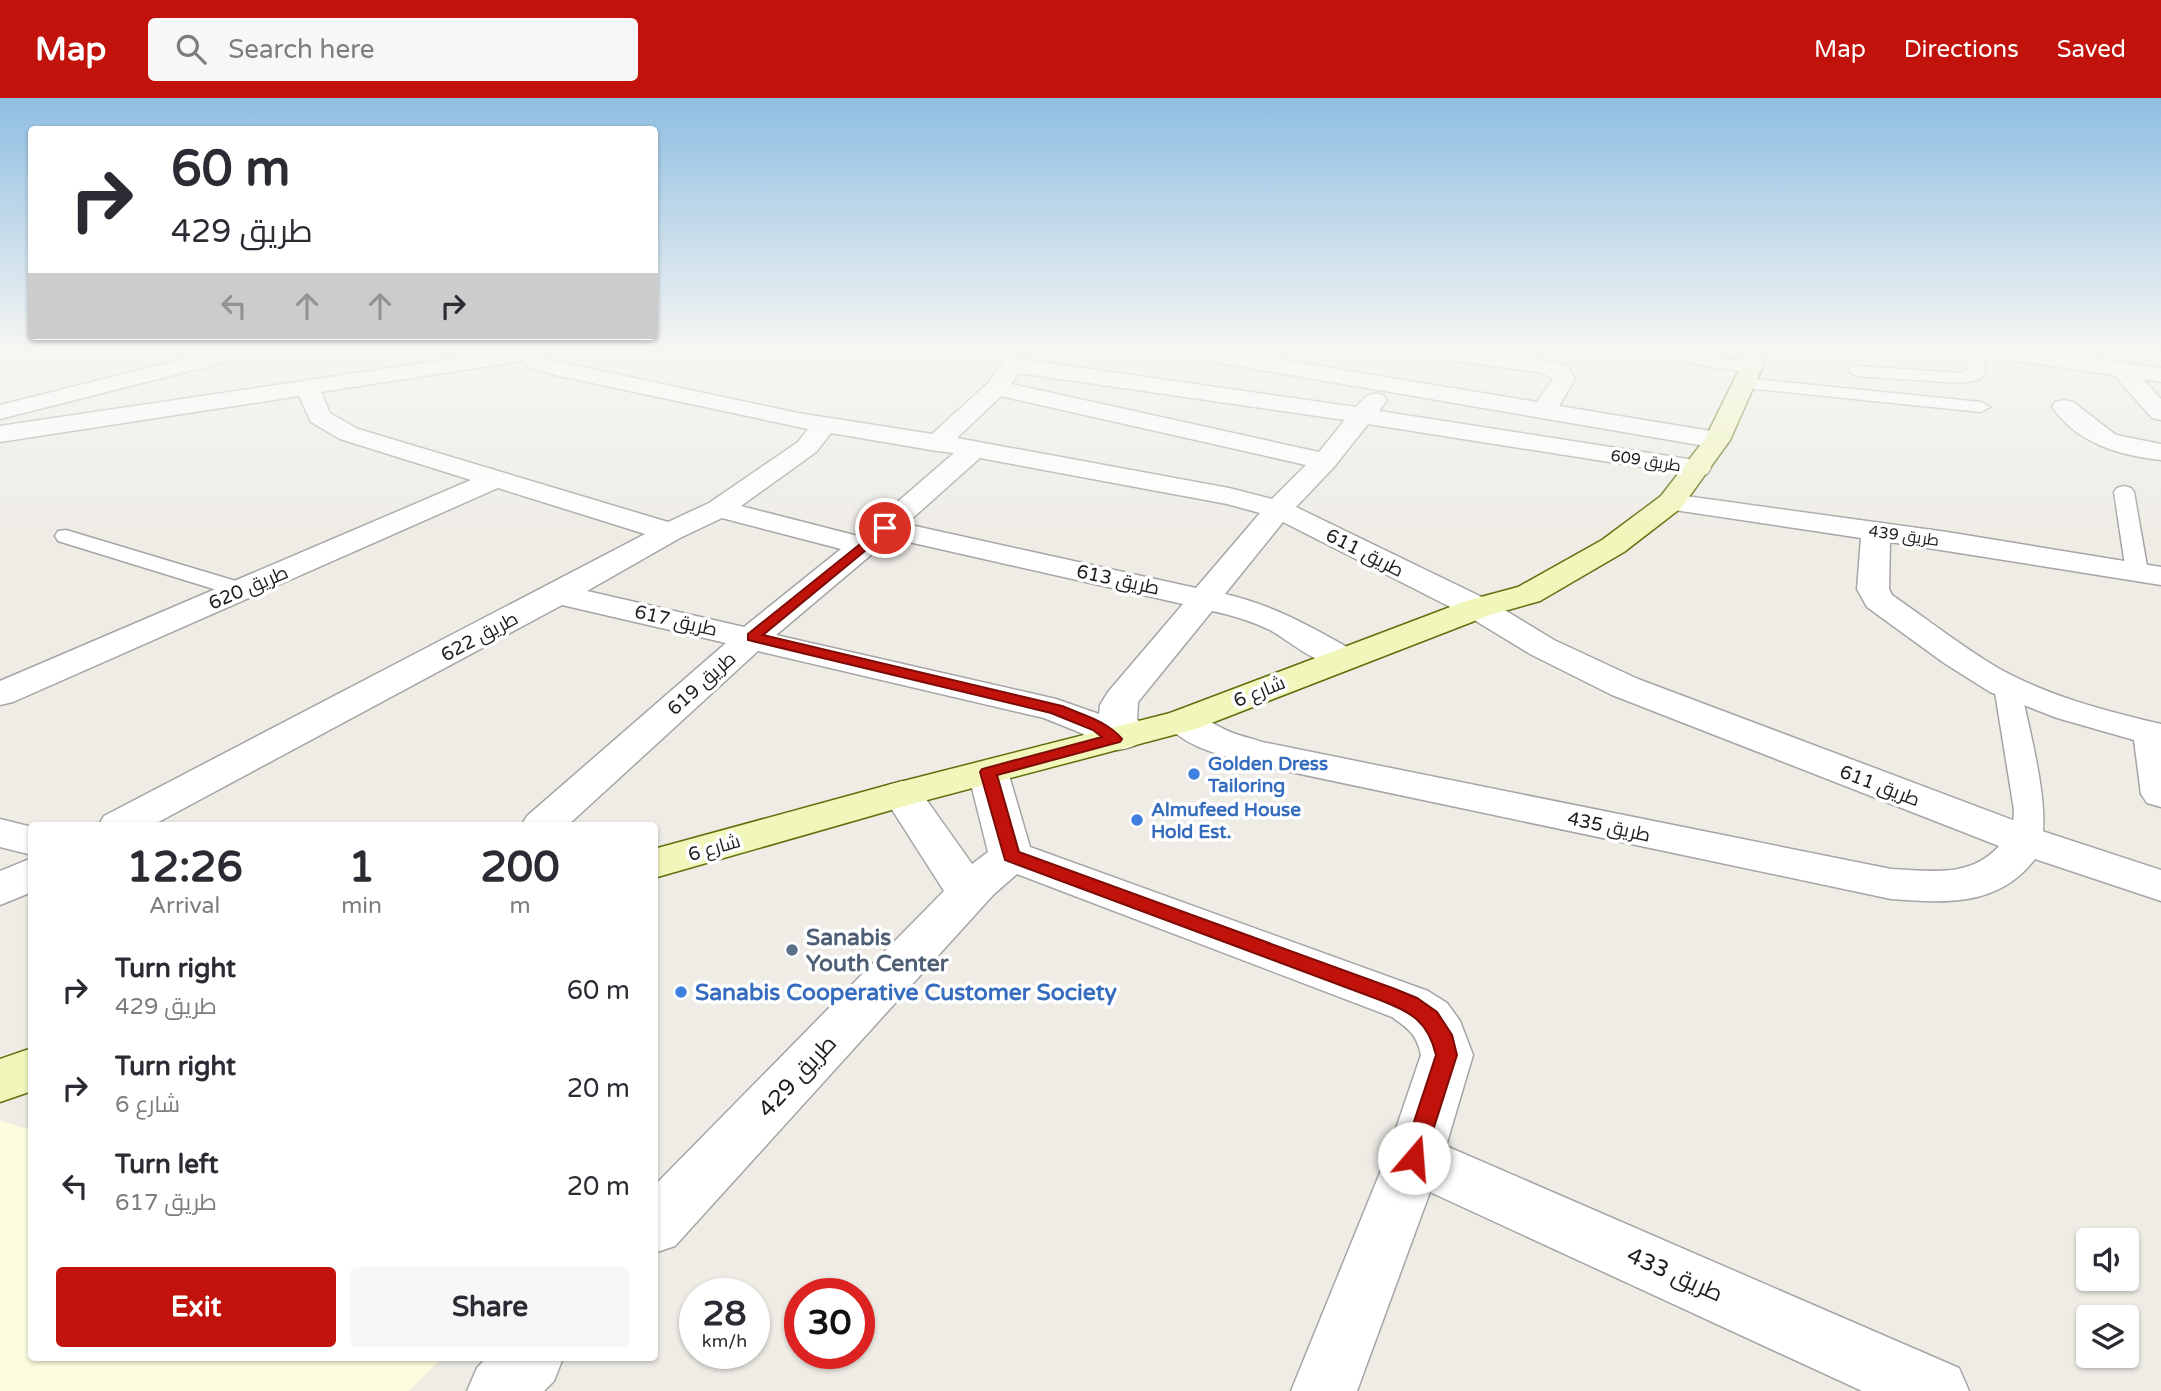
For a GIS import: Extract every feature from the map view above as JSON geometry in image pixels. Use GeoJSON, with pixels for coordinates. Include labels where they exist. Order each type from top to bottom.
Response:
{"type":"FeatureCollection","features":[{"type":"Feature","properties":{"kind":"street"},"geometry":{"type":"LineString","coordinates":[[0,434],[138,413]]}},
{"type":"Feature","properties":{"kind":"street"},"geometry":{"type":"LineString","coordinates":[[318,413],[337,429],[670,532]]}},
{"type":"Feature","properties":{"kind":"street","name":"طريق 611"},"geometry":{"type":"LineString","coordinates":[[767,413],[1229,496],[1279,509],[1478,608],[1542,648],[1625,687],[2027,841],[2161,886]]}},
{"type":"Feature","properties":{"kind":"street"},"geometry":{"type":"LineString","coordinates":[[937,443],[969,413]]}},
{"type":"Feature","properties":{"kind":"street"},"geometry":{"type":"LineString","coordinates":[[1110,413],[1325,461]]}},
{"type":"Feature","properties":{"kind":"street","name":"طريق 609"},"geometry":{"type":"LineString","coordinates":[[1347,413],[1698,468]]}},
{"type":"Feature","properties":{"kind":"street"},"geometry":{"type":"LineString","coordinates":[[1123,736],[1116,709],[1121,700],[1279,509],[1366,413]]}},
{"type":"Feature","properties":{"kind":"street"},"geometry":{"type":"LineString","coordinates":[[1558,413],[1717,440]]}},
{"type":"Feature","properties":{"kind":"street","name":"شارع 6"},"geometry":{"type":"LineString","coordinates":[[658,863],[902,794],[1183,721],[1478,608],[1529,594],[1613,546],[1671,502],[1717,440],[1729,413]]}},
{"type":"Feature","properties":{"kind":"street"},"geometry":{"type":"LineString","coordinates":[[2071,413],[2102,440],[2128,449],[2161,452]]}},
{"type":"Feature","properties":{"kind":"street","name":"طريق 622"},"geometry":{"type":"LineString","coordinates":[[127,822],[670,532],[719,509],[807,447],[824,425]]}},
{"type":"Feature","properties":{"kind":"street","name":"طريق 619"},"geometry":{"type":"LineString","coordinates":[[546,822],[752,637],[875,537],[975,449]]}},
{"type":"Feature","properties":{"kind":"street","name":"طريق 620"},"geometry":{"type":"LineString","coordinates":[[0,694],[496,479]]}},
{"type":"Feature","properties":{"kind":"street","name":"طريق 439"},"geometry":{"type":"LineString","coordinates":[[1671,502],[2149,574]]}},
{"type":"Feature","properties":{"kind":"street"},"geometry":{"type":"LineString","coordinates":[[719,509],[875,537]]}},
{"type":"Feature","properties":{"kind":"street"},"geometry":{"type":"LineString","coordinates":[[1876,531],[1873,589],[1878,600],[1983,673],[2007,686],[2034,698],[2157,734],[2161,794]]}},
{"type":"Feature","properties":{"kind":"street","name":"طريق 613"},"geometry":{"type":"LineString","coordinates":[[875,537],[1206,598],[1262,615],[1342,658]]}},
{"type":"Feature","properties":{"kind":"street","name":"طريق 617"},"geometry":{"type":"LineString","coordinates":[[558,594],[1056,709],[1123,736]]}},
{"type":"Feature","properties":{"kind":"street","name":"طريق 435"},"geometry":{"type":"LineString","coordinates":[[1183,721],[1213,739],[1253,752],[1891,884],[1954,885],[1979,880],[1999,872],[2027,841]]}},
{"type":"Feature","properties":{"kind":"street"},"geometry":{"type":"LineString","coordinates":[[988,772],[1012,856],[1410,1004],[1429,1017],[1442,1035],[1447,1055],[1414,1158],[1324,1391]]}},
{"type":"Feature","properties":{"kind":"street"},"geometry":{"type":"LineString","coordinates":[[902,794],[968,894]]}},
{"type":"Feature","properties":{"kind":"street"},"geometry":{"type":"LineString","coordinates":[[0,833],[28,840]]}},
{"type":"Feature","properties":{"kind":"street","name":"طريق 429"},"geometry":{"type":"LineString","coordinates":[[658,1223],[988,873],[1012,856]]}},
{"type":"Feature","properties":{"kind":"street"},"geometry":{"type":"LineString","coordinates":[[0,890],[28,875]]}},
{"type":"Feature","properties":{"kind":"street"},"geometry":{"type":"LineString","coordinates":[[0,1081],[28,1070]]}},
{"type":"Feature","properties":{"kind":"street","name":"طريق 433"},"geometry":{"type":"LineString","coordinates":[[1414,1158],[1936,1391]]}},
{"type":"Feature","properties":{"kind":"street"},"geometry":{"type":"LineString","coordinates":[[500,1391],[528,1361]]}},
{"type":"Feature","properties":{"kind":"lane","name":"طريق 439"},"geometry":{"type":"LineString","coordinates":[[2124,492],[2149,574]]}},
{"type":"Feature","properties":{"kind":"lane"},"geometry":{"type":"LineString","coordinates":[[66,536],[240,590]]}},
{"type":"Feature","properties":{"kind":"lane"},"geometry":{"type":"LineString","coordinates":[[2007,686],[2029,810],[2027,841]]}},
{"type":"Feature","properties":{"kind":"shaded area"},"geometry":{"type":"Polygon","coordinates":[[[0,1121],[28,1129],[28,1361],[439,1361],[409,1391],[0,1391],[0,1121]]]}},
{"type":"Feature","properties":{"kind":"place","name":"Golden Dress Tailoring"},"geometry":{"type":"Point","coordinates":[1194,774]}},
{"type":"Feature","properties":{"kind":"place","name":"Almufeed House Hold Est."},"geometry":{"type":"Point","coordinates":[1137,820]}},
{"type":"Feature","properties":{"kind":"place","name":"Sanabis Youth Center"},"geometry":{"type":"Point","coordinates":[792,950]}},
{"type":"Feature","properties":{"kind":"place","name":"Sanabis Cooperative Customer Society"},"geometry":{"type":"Point","coordinates":[681,992]}},
{"type":"Feature","properties":{"kind":"route"},"geometry":{"type":"LineString","coordinates":[[885,528],[752,637],[1056,709],[1079,717],[1114,739],[988,772],[1012,856],[1387,995],[1410,1004],[1429,1017],[1442,1035],[1447,1055],[1414,1158]]}}]}
